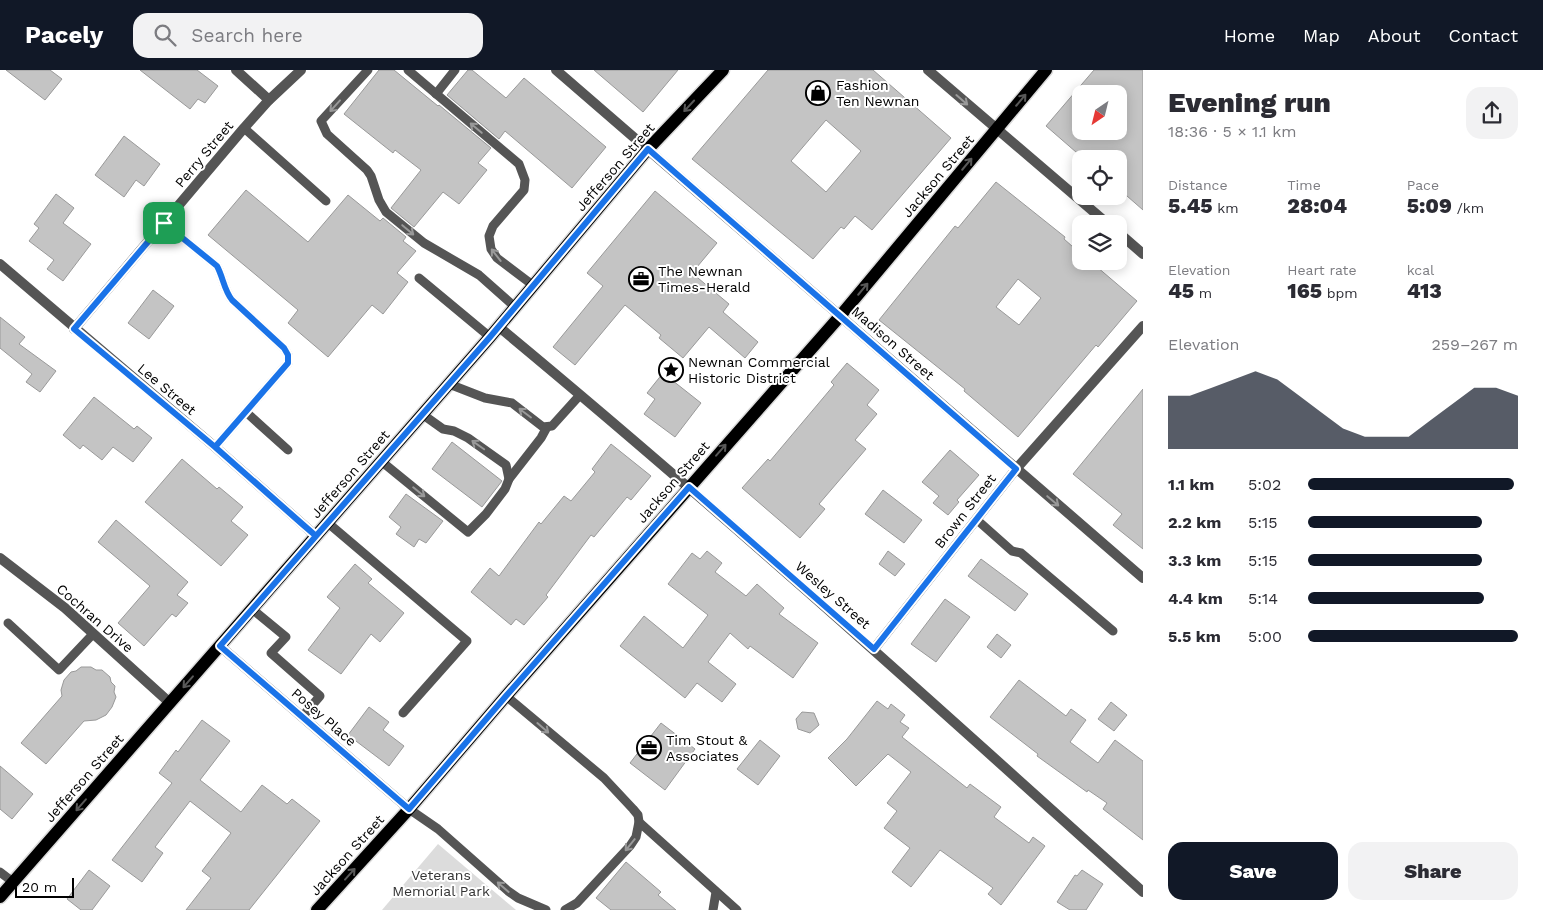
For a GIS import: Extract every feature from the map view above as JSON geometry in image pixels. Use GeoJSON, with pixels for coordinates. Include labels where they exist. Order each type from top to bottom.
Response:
{"type":"FeatureCollection","features":[{"type":"Feature","properties":{"kind":"main road","name":"Jefferson Street"},"geometry":{"type":"LineString","coordinates":[[0,897],[499,327],[648,149],[723,70]]}},
{"type":"Feature","properties":{"kind":"main road","name":"Jackson Street"},"geometry":{"type":"LineString","coordinates":[[317,910],[409,809],[840,315],[1046,70]]}},
{"type":"Feature","properties":{"kind":"street"},"geometry":{"type":"LineString","coordinates":[[236,70],[269,100]]}},
{"type":"Feature","properties":{"kind":"street","name":"Perry Street"},"geometry":{"type":"LineString","coordinates":[[74,329],[244,128],[269,100],[301,70]]}},
{"type":"Feature","properties":{"kind":"street","name":"Madison Street"},"geometry":{"type":"LineString","coordinates":[[556,70],[1143,578]]}},
{"type":"Feature","properties":{"kind":"street"},"geometry":{"type":"LineString","coordinates":[[928,70],[1097,215]]}},
{"type":"Feature","properties":{"kind":"street"},"geometry":{"type":"LineString","coordinates":[[1127,240],[1143,254]]}},
{"type":"Feature","properties":{"kind":"street","name":"Lee Street"},"geometry":{"type":"LineString","coordinates":[[0,264],[74,329],[215,447],[316,536]]}},
{"type":"Feature","properties":{"kind":"street","name":"Brown Street"},"geometry":{"type":"LineString","coordinates":[[874,649],[1016,469],[1143,326]]}},
{"type":"Feature","properties":{"kind":"street","name":"Wesley Street"},"geometry":{"type":"LineString","coordinates":[[499,327],[689,487],[874,649],[1143,892]]}},
{"type":"Feature","properties":{"kind":"street","name":"Cochran Drive"},"geometry":{"type":"LineString","coordinates":[[0,558],[65,608],[170,703]]}},
{"type":"Feature","properties":{"kind":"street","name":"Posey Place"},"geometry":{"type":"LineString","coordinates":[[220,646],[409,809]]}},
{"type":"Feature","properties":{"kind":"lane"},"geometry":{"type":"LineString","coordinates":[[368,70],[322,121],[327,134],[371,176],[386,212],[424,243],[479,275],[516,307]]}},
{"type":"Feature","properties":{"kind":"lane"},"geometry":{"type":"LineString","coordinates":[[408,70],[519,164],[525,180],[524,190],[493,226],[489,236],[491,249],[497,258],[534,286]]}},
{"type":"Feature","properties":{"kind":"lane"},"geometry":{"type":"LineString","coordinates":[[436,94],[455,70]]}},
{"type":"Feature","properties":{"kind":"lane"},"geometry":{"type":"LineString","coordinates":[[244,128],[326,201]]}},
{"type":"Feature","properties":{"kind":"lane"},"geometry":{"type":"LineString","coordinates":[[164,223],[217,266],[222,274],[227,294],[284,348],[288,355],[288,363],[215,447]]}},
{"type":"Feature","properties":{"kind":"lane"},"geometry":{"type":"LineString","coordinates":[[419,278],[490,337]]}},
{"type":"Feature","properties":{"kind":"lane"},"geometry":{"type":"LineString","coordinates":[[449,384],[485,398],[512,403],[543,427],[552,426],[580,395]]}},
{"type":"Feature","properties":{"kind":"lane"},"geometry":{"type":"LineString","coordinates":[[247,412],[288,450]]}},
{"type":"Feature","properties":{"kind":"lane"},"geometry":{"type":"LineString","coordinates":[[422,414],[443,429],[454,431],[468,438],[506,465],[509,479]]}},
{"type":"Feature","properties":{"kind":"lane"},"geometry":{"type":"LineString","coordinates":[[381,462],[468,532],[496,502],[505,490],[509,479],[541,438],[547,427]]}},
{"type":"Feature","properties":{"kind":"lane"},"geometry":{"type":"LineString","coordinates":[[976,519],[1012,551],[1021,553],[1113,631]]}},
{"type":"Feature","properties":{"kind":"lane"},"geometry":{"type":"LineString","coordinates":[[328,523],[467,641],[403,713]]}},
{"type":"Feature","properties":{"kind":"lane"},"geometry":{"type":"LineString","coordinates":[[252,609],[286,637],[271,653],[320,696],[302,717]]}},
{"type":"Feature","properties":{"kind":"lane"},"geometry":{"type":"LineString","coordinates":[[8,623],[59,670],[93,634]]}},
{"type":"Feature","properties":{"kind":"lane"},"geometry":{"type":"LineString","coordinates":[[506,696],[604,778],[638,815],[639,822],[636,837],[630,846],[577,903],[565,910]]}},
{"type":"Feature","properties":{"kind":"lane"},"geometry":{"type":"LineString","coordinates":[[409,809],[438,829],[508,891],[524,901],[546,910]]}},
{"type":"Feature","properties":{"kind":"lane"},"geometry":{"type":"LineString","coordinates":[[639,822],[737,910]]}},
{"type":"Feature","properties":{"kind":"lane"},"geometry":{"type":"LineString","coordinates":[[0,872],[13,882]]}},
{"type":"Feature","properties":{"kind":"lane"},"geometry":{"type":"LineString","coordinates":[[713,910],[716,892]]}},
{"type":"Feature","properties":{"kind":"green space","name":"Veterans Memorial Park"},"geometry":{"type":"Polygon","coordinates":[[[438,844],[516,910],[382,910],[438,844]]]}},
{"type":"Feature","properties":{"kind":"building"},"geometry":{"type":"Polygon","coordinates":[[[6,70],[50,70],[62,79],[45,100],[6,70]]]}},
{"type":"Feature","properties":{"kind":"building"},"geometry":{"type":"Polygon","coordinates":[[[140,70],[197,70],[218,86],[205,103],[198,99],[190,109],[140,70]]]}},
{"type":"Feature","properties":{"kind":"building"},"geometry":{"type":"Polygon","coordinates":[[[379,70],[394,70],[491,148],[478,163],[487,170],[459,204],[443,192],[414,227],[391,208],[421,170],[395,150],[393,153],[344,114],[379,70]]]}},
{"type":"Feature","properties":{"kind":"building"},"geometry":{"type":"Polygon","coordinates":[[[468,70],[472,70],[506,98],[524,78],[606,147],[572,188],[505,131],[499,139],[447,95],[468,70]]]}},
{"type":"Feature","properties":{"kind":"building"},"geometry":{"type":"Polygon","coordinates":[[[594,70],[678,70],[643,112],[594,70]]]}},
{"type":"Feature","properties":{"kind":"building"},"geometry":{"type":"Polygon","coordinates":[[[768,70],[873,70],[951,138],[872,230],[855,216],[844,229],[841,227],[813,259],[692,159],[768,70]],[[826,120],[791,161],[826,192],[861,151],[826,120]]]}},
{"type":"Feature","properties":{"kind":"building"},"geometry":{"type":"Polygon","coordinates":[[[1094,70],[1143,70],[1143,210],[1127,196],[1127,150],[1074,150],[1046,126],[1072,96],[1072,140],[1128,140],[1128,85],[1081,85],[1094,70]]]}},
{"type":"Feature","properties":{"kind":"building"},"geometry":{"type":"Polygon","coordinates":[[[124,136],[160,164],[144,186],[136,180],[124,197],[95,175],[124,136]]]}},
{"type":"Feature","properties":{"kind":"building"},"geometry":{"type":"Polygon","coordinates":[[[996,182],[1065,237],[1064,239],[1072,246],[1072,270],[1101,270],[1137,301],[1098,347],[1096,345],[1018,437],[964,391],[965,389],[879,320],[955,226],[958,228],[996,182]],[[1018,279],[996,307],[1019,325],[1041,298],[1018,279]]]}},
{"type":"Feature","properties":{"kind":"building"},"geometry":{"type":"Polygon","coordinates":[[[246,190],[308,242],[348,195],[380,221],[383,218],[406,237],[403,241],[416,251],[397,273],[408,282],[383,314],[372,305],[328,357],[288,323],[298,310],[208,235],[246,190]]]}},
{"type":"Feature","properties":{"kind":"building","name":"The Newnan Times-Herald"},"geometry":{"type":"Polygon","coordinates":[[[655,191],[717,243],[692,273],[729,304],[723,312],[758,342],[745,358],[709,327],[683,358],[659,338],[661,335],[625,305],[575,365],[553,347],[603,286],[587,273],[655,191]]]}},
{"type":"Feature","properties":{"kind":"building"},"geometry":{"type":"Polygon","coordinates":[[[56,194],[74,208],[63,223],[91,244],[63,281],[47,269],[54,260],[29,241],[39,228],[34,224],[56,194]]]}},
{"type":"Feature","properties":{"kind":"building"},"geometry":{"type":"Polygon","coordinates":[[[153,290],[174,306],[149,339],[128,323],[153,290]]]}},
{"type":"Feature","properties":{"kind":"building"},"geometry":{"type":"Polygon","coordinates":[[[0,317],[25,337],[19,344],[56,371],[40,392],[26,382],[32,374],[0,348],[0,317]]]}},
{"type":"Feature","properties":{"kind":"building"},"geometry":{"type":"Polygon","coordinates":[[[847,363],[879,390],[867,405],[877,414],[855,440],[866,449],[819,504],[825,509],[800,538],[742,488],[768,459],[770,461],[834,385],[831,382],[847,363]]]}},
{"type":"Feature","properties":{"kind":"building"},"geometry":{"type":"Polygon","coordinates":[[[663,373],[701,403],[675,437],[644,414],[655,399],[647,393],[663,373]]]}},
{"type":"Feature","properties":{"kind":"building"},"geometry":{"type":"Polygon","coordinates":[[[1143,389],[1143,549],[1113,525],[1122,514],[1073,474],[1143,389]]]}},
{"type":"Feature","properties":{"kind":"building"},"geometry":{"type":"Polygon","coordinates":[[[94,397],[134,429],[137,426],[152,438],[133,462],[113,447],[102,460],[83,445],[80,449],[63,435],[94,397]]]}},
{"type":"Feature","properties":{"kind":"building"},"geometry":{"type":"Polygon","coordinates":[[[452,442],[502,481],[482,507],[432,469],[452,442]]]}},
{"type":"Feature","properties":{"kind":"building"},"geometry":{"type":"Polygon","coordinates":[[[611,444],[651,476],[631,500],[627,497],[594,537],[591,535],[546,595],[548,597],[524,625],[516,619],[511,625],[471,592],[490,568],[499,576],[539,522],[541,524],[564,496],[571,501],[595,472],[592,469],[611,444]]]}},
{"type":"Feature","properties":{"kind":"building"},"geometry":{"type":"Polygon","coordinates":[[[950,450],[979,475],[957,500],[959,502],[948,515],[933,503],[939,496],[922,482],[950,450]]]}},
{"type":"Feature","properties":{"kind":"building"},"geometry":{"type":"Polygon","coordinates":[[[182,459],[217,489],[219,487],[243,507],[231,521],[248,535],[221,566],[145,502],[182,459]]]}},
{"type":"Feature","properties":{"kind":"building"},"geometry":{"type":"Polygon","coordinates":[[[883,490],[922,520],[904,543],[865,514],[883,490]]]}},
{"type":"Feature","properties":{"kind":"building"},"geometry":{"type":"Polygon","coordinates":[[[406,494],[443,521],[426,543],[419,539],[414,547],[396,534],[401,527],[389,517],[406,494]]]}},
{"type":"Feature","properties":{"kind":"building"},"geometry":{"type":"Polygon","coordinates":[[[116,520],[188,582],[177,595],[188,603],[176,617],[172,614],[144,646],[118,623],[150,586],[98,542],[116,520]]]}},
{"type":"Feature","properties":{"kind":"building"},"geometry":{"type":"Polygon","coordinates":[[[707,551],[722,563],[715,572],[746,596],[757,584],[784,608],[779,614],[818,643],[793,678],[750,646],[748,649],[730,633],[708,662],[736,684],[722,702],[697,683],[685,698],[620,646],[644,616],[683,648],[708,615],[668,584],[692,553],[700,559],[707,551]]]}},
{"type":"Feature","properties":{"kind":"building"},"geometry":{"type":"Polygon","coordinates":[[[888,551],[905,564],[895,576],[879,564],[888,551]]]}},
{"type":"Feature","properties":{"kind":"building"},"geometry":{"type":"Polygon","coordinates":[[[981,559],[1028,594],[1015,611],[968,576],[981,559]]]}},
{"type":"Feature","properties":{"kind":"building"},"geometry":{"type":"Polygon","coordinates":[[[355,564],[372,579],[368,583],[404,613],[380,642],[371,634],[341,674],[308,650],[340,608],[327,597],[355,564]]]}},
{"type":"Feature","properties":{"kind":"building"},"geometry":{"type":"Polygon","coordinates":[[[945,599],[970,617],[936,662],[911,644],[945,599]]]}},
{"type":"Feature","properties":{"kind":"building"},"geometry":{"type":"Polygon","coordinates":[[[997,634],[1011,645],[1001,658],[987,647],[997,634]]]}},
{"type":"Feature","properties":{"kind":"building"},"geometry":{"type":"Polygon","coordinates":[[[81,667],[102,670],[110,677],[111,682],[115,686],[114,692],[116,697],[106,715],[96,720],[84,721],[46,764],[21,743],[62,696],[61,690],[64,680],[71,672],[81,667]]]}},
{"type":"Feature","properties":{"kind":"building"},"geometry":{"type":"Polygon","coordinates":[[[1019,680],[1066,716],[1071,709],[1086,720],[1070,742],[1098,763],[1115,740],[1143,761],[1143,840],[1103,809],[1107,803],[1088,790],[1087,792],[1037,756],[1038,754],[990,717],[1019,680]]]}},
{"type":"Feature","properties":{"kind":"building"},"geometry":{"type":"Polygon","coordinates":[[[877,701],[888,709],[891,704],[905,715],[900,722],[909,728],[902,737],[967,788],[970,784],[1001,807],[994,817],[1029,843],[1033,837],[1045,846],[1001,905],[988,894],[993,888],[940,850],[911,887],[892,872],[910,848],[884,828],[897,811],[887,803],[911,772],[888,754],[856,786],[828,758],[847,739],[877,701]]]}},
{"type":"Feature","properties":{"kind":"building"},"geometry":{"type":"Polygon","coordinates":[[[1111,702],[1127,715],[1114,731],[1098,719],[1111,702]]]}},
{"type":"Feature","properties":{"kind":"building"},"geometry":{"type":"Polygon","coordinates":[[[369,707],[389,722],[383,730],[404,746],[389,766],[348,735],[369,707]]]}},
{"type":"Feature","properties":{"kind":"building"},"geometry":{"type":"Polygon","coordinates":[[[802,712],[814,713],[819,725],[810,733],[798,729],[796,719],[802,712]]]}},
{"type":"Feature","properties":{"kind":"building"},"geometry":{"type":"Polygon","coordinates":[[[202,720],[230,741],[200,780],[241,812],[262,785],[287,804],[292,799],[320,821],[249,910],[186,910],[211,878],[202,871],[231,833],[190,801],[155,847],[163,853],[142,882],[112,860],[172,783],[159,773],[176,750],[178,752],[202,720]]]}},
{"type":"Feature","properties":{"kind":"building"},"geometry":{"type":"Polygon","coordinates":[[[661,723],[695,749],[665,790],[630,763],[661,723]]]}},
{"type":"Feature","properties":{"kind":"building"},"geometry":{"type":"Polygon","coordinates":[[[760,740],[780,756],[758,785],[737,769],[760,740]]]}},
{"type":"Feature","properties":{"kind":"building"},"geometry":{"type":"Polygon","coordinates":[[[0,766],[33,794],[12,819],[0,809],[0,766]]]}},
{"type":"Feature","properties":{"kind":"building"},"geometry":{"type":"Polygon","coordinates":[[[626,862],[661,892],[658,895],[676,910],[611,910],[596,898],[626,862]]]}},
{"type":"Feature","properties":{"kind":"building"},"geometry":{"type":"Polygon","coordinates":[[[89,870],[110,886],[92,910],[81,910],[67,899],[89,870]]]}},
{"type":"Feature","properties":{"kind":"building"},"geometry":{"type":"Polygon","coordinates":[[[1082,870],[1103,884],[1086,910],[1070,910],[1057,902],[1075,875],[1077,876],[1082,870]]]}},
{"type":"Feature","properties":{"kind":"place","name":"Fashion Ten Newnan"},"geometry":{"type":"Point","coordinates":[818,93]}},
{"type":"Feature","properties":{"kind":"place","name":"The Newnan Times-Herald"},"geometry":{"type":"Point","coordinates":[641,279]}},
{"type":"Feature","properties":{"kind":"place","name":"Newnan Commercial Historic District"},"geometry":{"type":"Point","coordinates":[671,370]}},
{"type":"Feature","properties":{"kind":"place","name":"Tim Stout & Associates"},"geometry":{"type":"Point","coordinates":[649,748]}},
{"type":"Feature","properties":{"kind":"route"},"geometry":{"type":"LineString","coordinates":[[164,223],[74,329],[215,447],[302,524],[316,536],[490,337],[648,149],[1016,469],[874,649],[689,487],[409,809],[220,646],[316,536],[215,447],[288,363],[288,355],[284,348],[227,294],[222,274],[217,266],[164,223]]}}]}
